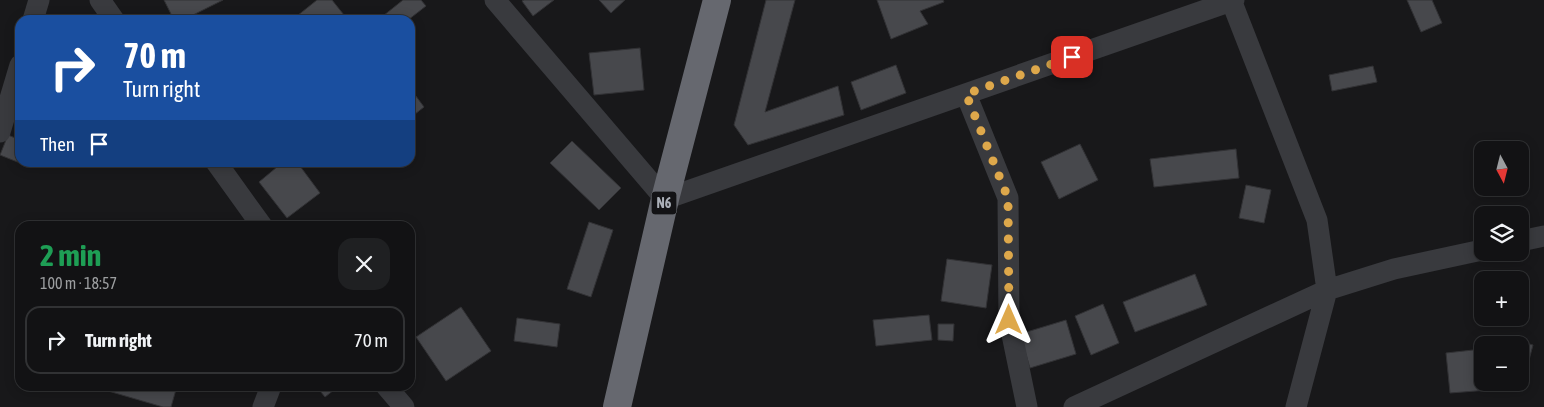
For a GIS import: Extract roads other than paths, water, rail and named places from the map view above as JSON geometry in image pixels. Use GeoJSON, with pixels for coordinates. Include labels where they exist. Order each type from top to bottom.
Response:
{"type":"FeatureCollection","features":[{"type":"Feature","properties":{"kind":"highway","name":"N6"},"geometry":{"type":"LineString","coordinates":[[617,407],[665,199],[717,0]]}},
{"type":"Feature","properties":{"kind":"street"},"geometry":{"type":"LineString","coordinates":[[34,15],[39,0]]}},
{"type":"Feature","properties":{"kind":"street"},"geometry":{"type":"LineString","coordinates":[[100,0],[110,15]]}},
{"type":"Feature","properties":{"kind":"street"},"geometry":{"type":"LineString","coordinates":[[495,0],[665,199],[1232,0],[1317,220],[1327,290],[1296,407]]}},
{"type":"Feature","properties":{"kind":"street"},"geometry":{"type":"LineString","coordinates":[[0,132],[15,82]]}},
{"type":"Feature","properties":{"kind":"street"},"geometry":{"type":"LineString","coordinates":[[966,94],[1008,198],[1009,320],[1027,407]]}},
{"type":"Feature","properties":{"kind":"street"},"geometry":{"type":"LineString","coordinates":[[220,167],[258,221]]}},
{"type":"Feature","properties":{"kind":"street"},"geometry":{"type":"LineString","coordinates":[[1529,239],[1544,236]]}},
{"type":"Feature","properties":{"kind":"street"},"geometry":{"type":"LineString","coordinates":[[1074,407],[1327,290],[1394,269],[1474,252]]}},
{"type":"Feature","properties":{"kind":"street"},"geometry":{"type":"LineString","coordinates":[[263,407],[269,391]]}},
{"type":"Feature","properties":{"kind":"street"},"geometry":{"type":"LineString","coordinates":[[390,391],[404,407]]}}]}
